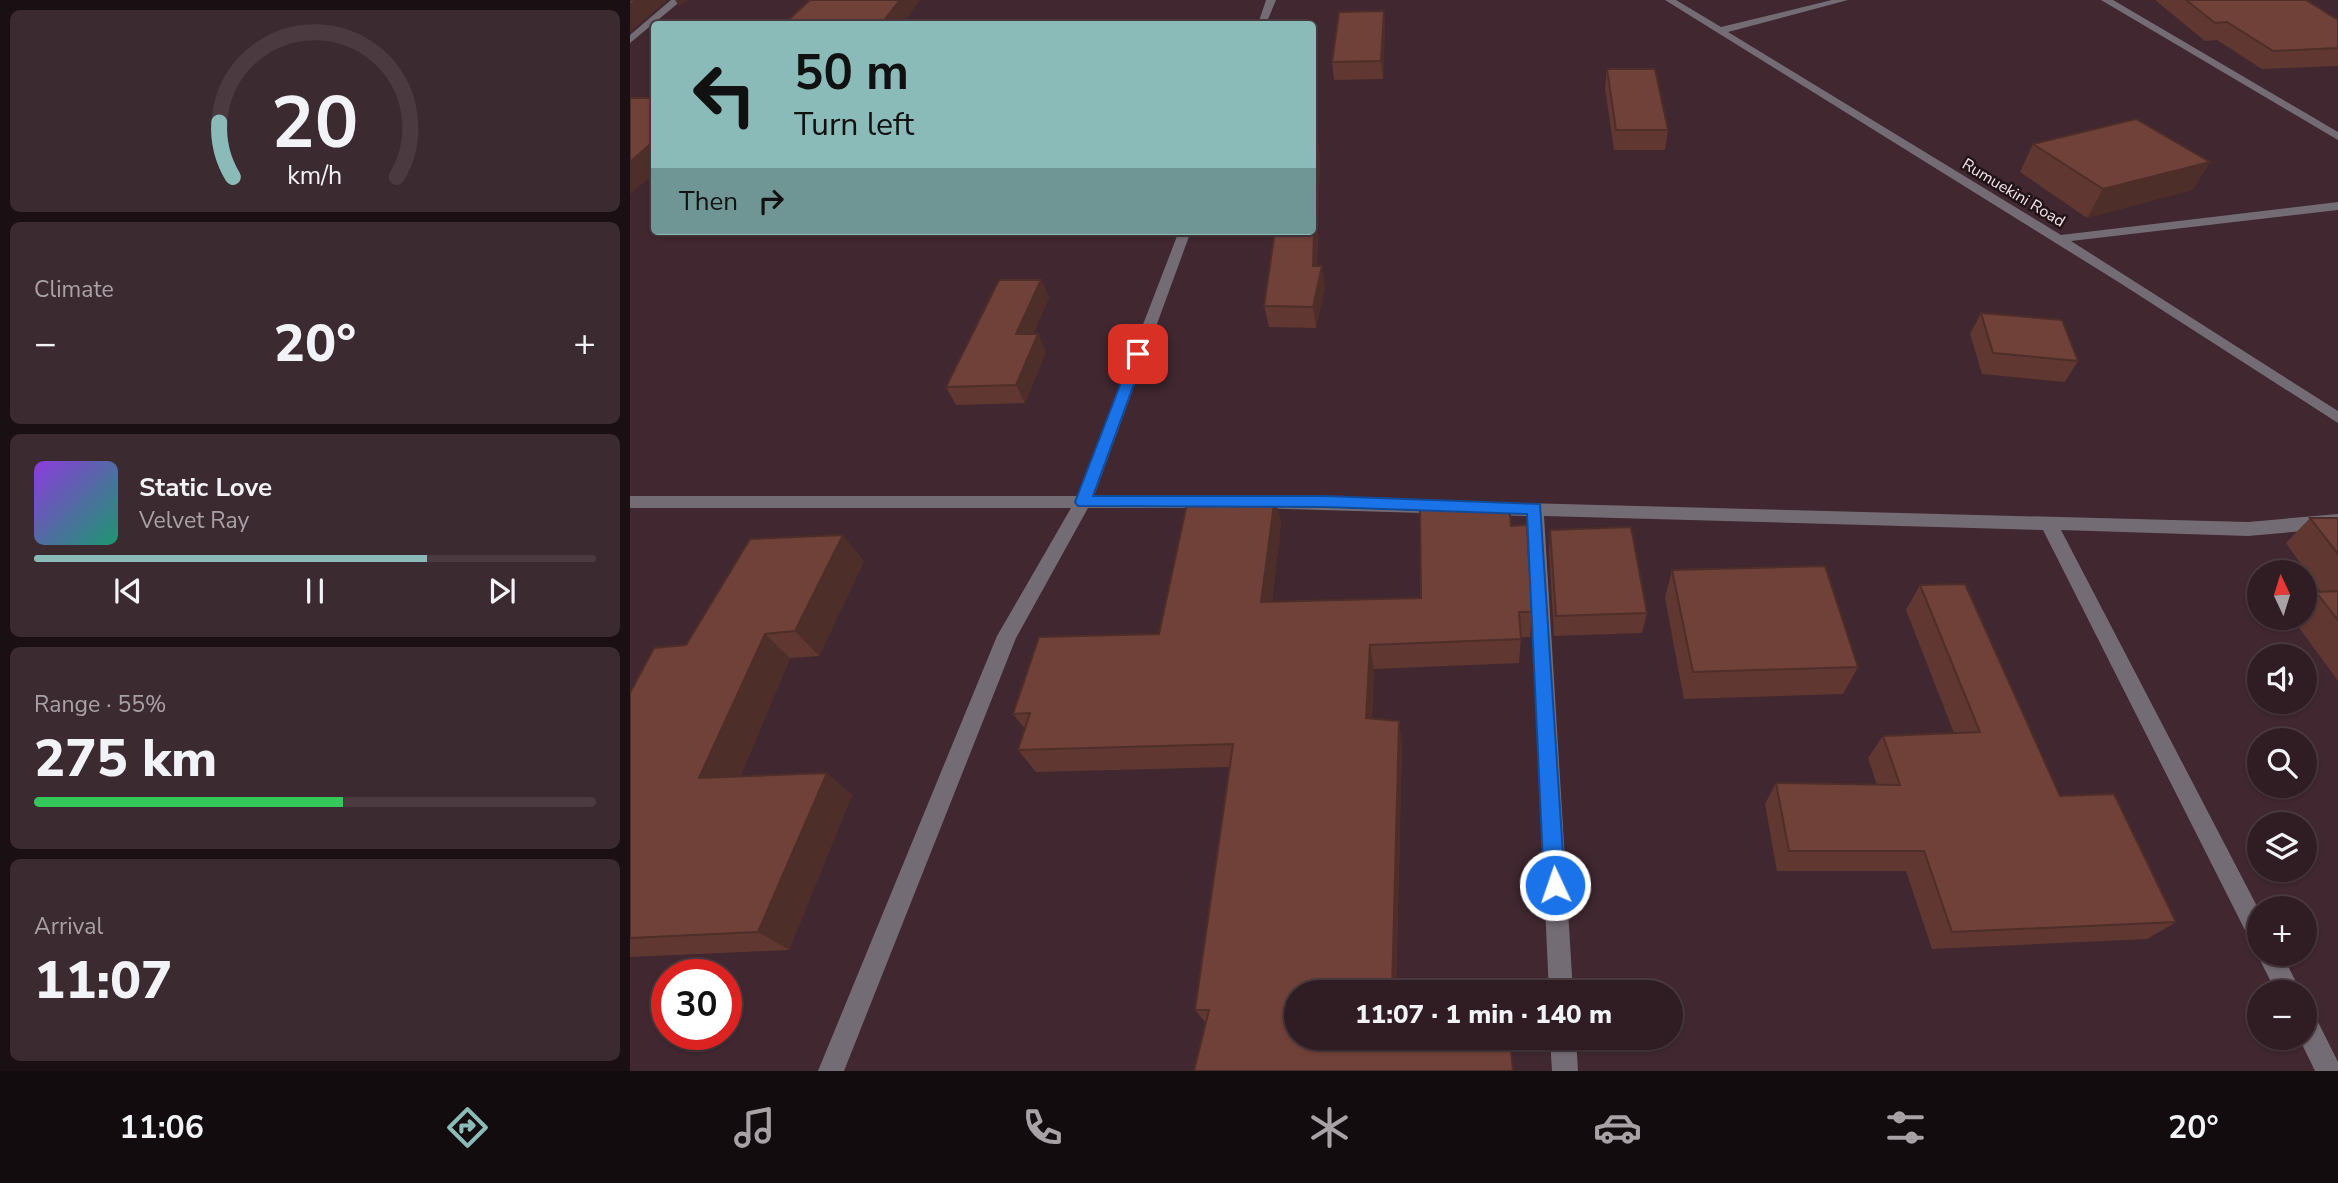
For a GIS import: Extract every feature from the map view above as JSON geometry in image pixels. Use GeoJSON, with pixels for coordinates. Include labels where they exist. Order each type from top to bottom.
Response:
{"type":"FeatureCollection","features":[{"type":"Feature","properties":{"kind":"street"},"geometry":{"type":"LineString","coordinates":[[652,21],[677,0]]}},
{"type":"Feature","properties":{"kind":"street"},"geometry":{"type":"LineString","coordinates":[[1263,21],[1271,0]]}},
{"type":"Feature","properties":{"kind":"street","name":"Rumuekini Road"},"geometry":{"type":"LineString","coordinates":[[1670,0],[2059,239],[2338,418]]}},
{"type":"Feature","properties":{"kind":"street"},"geometry":{"type":"LineString","coordinates":[[1719,32],[1843,0]]}},
{"type":"Feature","properties":{"kind":"street"},"geometry":{"type":"LineString","coordinates":[[2106,0],[2338,136]]}},
{"type":"Feature","properties":{"kind":"street"},"geometry":{"type":"LineString","coordinates":[[630,40],[651,22]]}},
{"type":"Feature","properties":{"kind":"street"},"geometry":{"type":"LineString","coordinates":[[2059,239],[2338,206]]}},
{"type":"Feature","properties":{"kind":"street"},"geometry":{"type":"LineString","coordinates":[[831,1071],[1007,636],[1083,502],[1183,235]]}},
{"type":"Feature","properties":{"kind":"street"},"geometry":{"type":"LineString","coordinates":[[630,502],[1325,502],[2248,528],[2338,521]]}},
{"type":"Feature","properties":{"kind":"street"},"geometry":{"type":"LineString","coordinates":[[1535,508],[1559,980]]}},
{"type":"Feature","properties":{"kind":"street"},"geometry":{"type":"LineString","coordinates":[[2049,524],[2247,911]]}},
{"type":"Feature","properties":{"kind":"street"},"geometry":{"type":"LineString","coordinates":[[2317,1047],[2329,1071]]}},
{"type":"Feature","properties":{"kind":"street"},"geometry":{"type":"LineString","coordinates":[[1564,1050],[1565,1071]]}},
{"type":"Feature","properties":{"kind":"building"},"geometry":{"type":"Polygon","coordinates":[[[810,0],[900,0],[883,21],[787,21],[810,0]]]}},
{"type":"Feature","properties":{"kind":"building"},"geometry":{"type":"Polygon","coordinates":[[[2186,0],[2306,0],[2338,20],[2338,48],[2273,51],[2227,22],[2215,23],[2186,0]]]}},
{"type":"Feature","properties":{"kind":"building"},"geometry":{"type":"Polygon","coordinates":[[[1384,11],[1381,61],[1332,62],[1339,12],[1384,11]]]}},
{"type":"Feature","properties":{"kind":"building"},"geometry":{"type":"Polygon","coordinates":[[[1607,69],[1655,69],[1668,130],[1616,130],[1607,69]]]}},
{"type":"Feature","properties":{"kind":"building"},"geometry":{"type":"Polygon","coordinates":[[[630,98],[651,98],[651,144],[630,162],[630,98]]]}},
{"type":"Feature","properties":{"kind":"building"},"geometry":{"type":"Polygon","coordinates":[[[2136,119],[2210,162],[2103,189],[2033,144],[2136,119]]]}},
{"type":"Feature","properties":{"kind":"building"},"geometry":{"type":"Polygon","coordinates":[[[1274,235],[1314,235],[1313,266],[1322,266],[1313,307],[1264,306],[1274,235]]]}},
{"type":"Feature","properties":{"kind":"building"},"geometry":{"type":"Polygon","coordinates":[[[999,280],[1041,280],[1016,334],[1038,334],[1016,385],[946,387],[999,280]]]}},
{"type":"Feature","properties":{"kind":"building"},"geometry":{"type":"Polygon","coordinates":[[[1981,313],[2062,320],[2078,361],[1993,353],[1981,313]]]}},
{"type":"Feature","properties":{"kind":"building"},"geometry":{"type":"Polygon","coordinates":[[[1275,497],[1261,602],[1421,598],[1420,509],[1509,505],[1511,526],[1527,525],[1532,612],[1519,612],[1521,639],[1370,645],[1366,718],[1399,721],[1392,980],[1284,980],[1284,1050],[1511,1050],[1513,1071],[1194,1071],[1209,1010],[1195,1010],[1233,744],[1018,750],[1030,713],[1013,714],[1039,637],[1159,634],[1188,499],[1275,497]]]}},
{"type":"Feature","properties":{"kind":"building"},"geometry":{"type":"Polygon","coordinates":[[[2310,518],[2338,518],[2338,554],[2310,518]]]}},
{"type":"Feature","properties":{"kind":"building"},"geometry":{"type":"Polygon","coordinates":[[[1631,527],[1647,613],[1556,616],[1550,530],[1631,527]]]}},
{"type":"Feature","properties":{"kind":"building"},"geometry":{"type":"Polygon","coordinates":[[[843,535],[795,631],[765,634],[699,778],[827,773],[758,932],[630,938],[630,693],[654,648],[686,645],[750,539],[843,535]]]}},
{"type":"Feature","properties":{"kind":"building"},"geometry":{"type":"Polygon","coordinates":[[[1825,566],[1858,667],[1693,672],[1672,570],[1825,566]]]}},
{"type":"Feature","properties":{"kind":"building"},"geometry":{"type":"Polygon","coordinates":[[[1965,584],[2060,796],[2114,794],[2176,922],[1952,932],[1924,851],[1789,851],[1776,783],[1900,785],[1883,736],[1980,732],[1920,585],[1965,584]]]}},
{"type":"Feature","properties":{"kind":"building"},"geometry":{"type":"Polygon","coordinates":[[[2338,591],[2338,620],[2317,593],[2338,591]]]}},
{"type":"Feature","properties":{"kind":"route"},"geometry":{"type":"LineString","coordinates":[[1138,354],[1083,502],[1325,502],[1535,508],[1555,885]]}}]}
